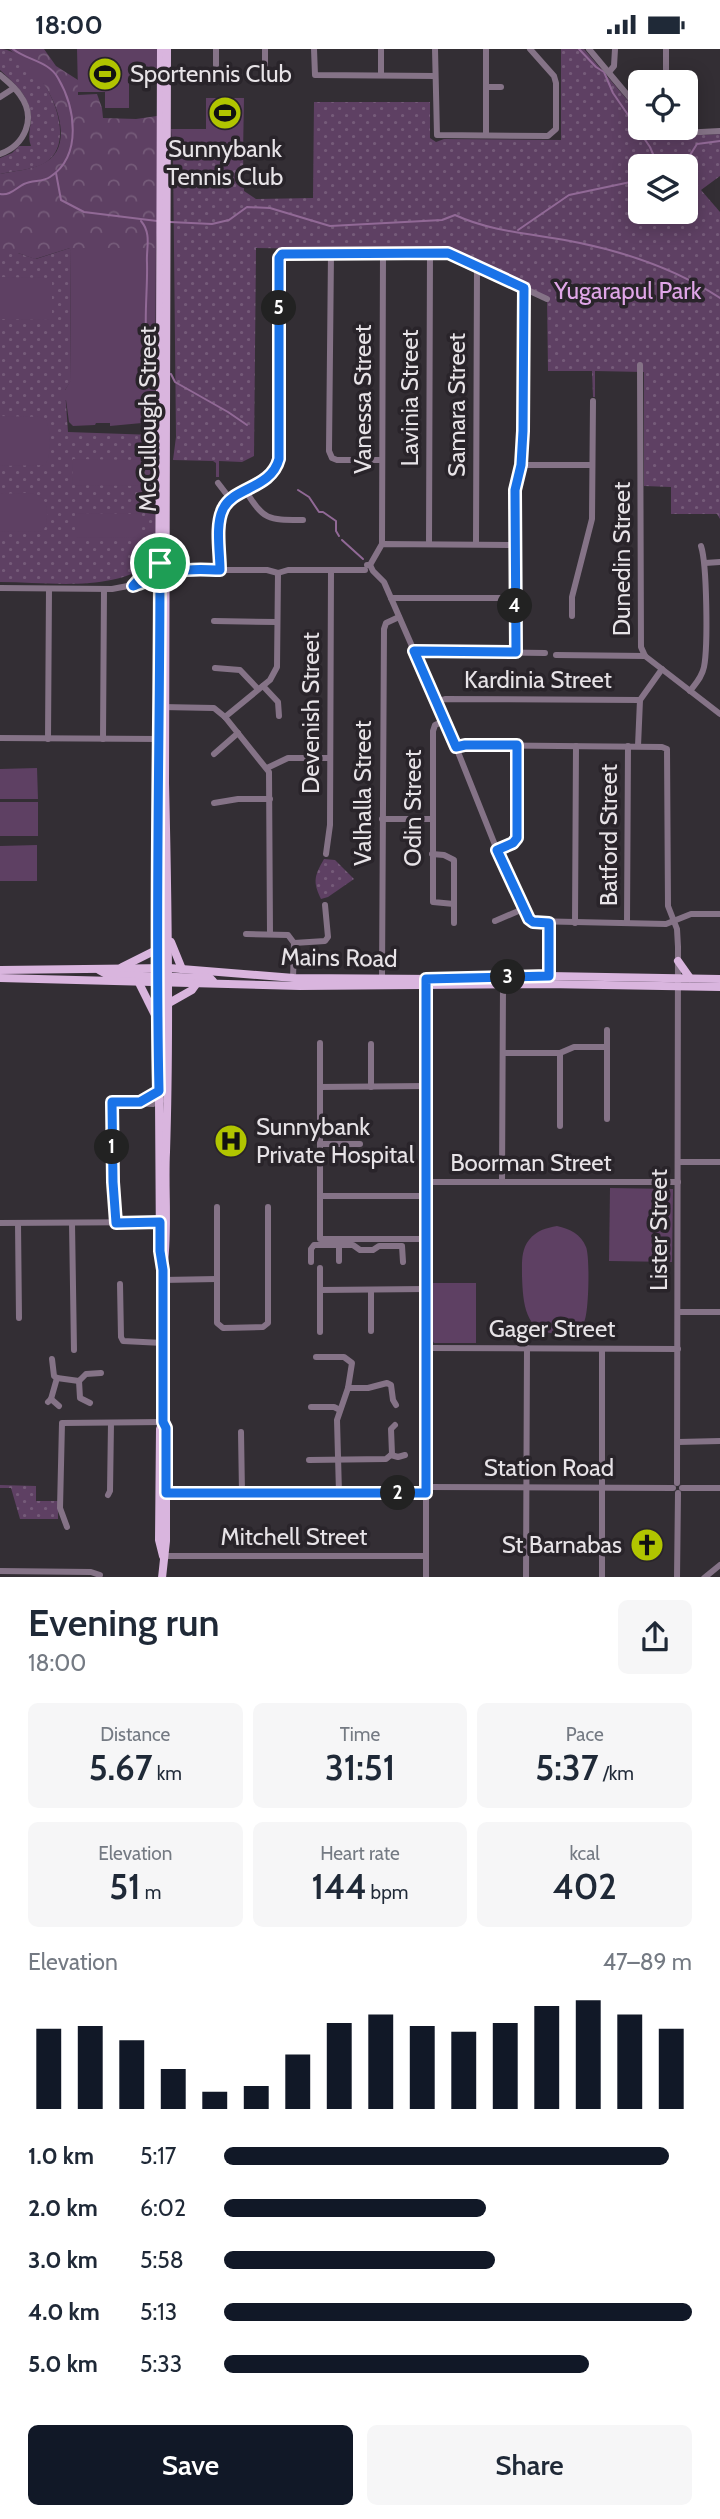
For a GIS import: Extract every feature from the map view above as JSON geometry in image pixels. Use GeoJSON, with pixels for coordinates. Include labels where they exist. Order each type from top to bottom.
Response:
{"type":"FeatureCollection","features":[{"type":"Feature","properties":{"kind":"main road"},"geometry":{"type":"LineString","coordinates":[[161,49],[164,209]]}},
{"type":"Feature","properties":{"kind":"main road"},"geometry":{"type":"LineString","coordinates":[[164,209],[167,49]]}},
{"type":"Feature","properties":{"kind":"main road","name":"McCullough Street"},"geometry":{"type":"LineString","coordinates":[[162,1577],[163,1556],[159,1540],[166,1428],[163,1422],[163,1270],[160,1251],[169,1083],[169,939],[160,604],[167,554],[164,209]]}},
{"type":"Feature","properties":{"kind":"main road","name":"McCullough Street"},"geometry":{"type":"LineString","coordinates":[[163,1222],[158,949],[159,739],[164,576],[160,563],[164,371]]}},
{"type":"Feature","properties":{"kind":"main road"},"geometry":{"type":"LineString","coordinates":[[169,939],[182,969]]}},
{"type":"Feature","properties":{"kind":"main road"},"geometry":{"type":"LineString","coordinates":[[119,969],[158,949]]}},
{"type":"Feature","properties":{"kind":"main road"},"geometry":{"type":"LineString","coordinates":[[678,961],[690,978]]}},
{"type":"Feature","properties":{"kind":"main road","name":"Mains Road"},"geometry":{"type":"LineString","coordinates":[[0,970],[119,969],[197,983],[503,985],[549,976],[678,982],[720,987]]}},
{"type":"Feature","properties":{"kind":"main road","name":"Mains Road"},"geometry":{"type":"LineString","coordinates":[[0,978],[139,983],[158,976],[169,976],[182,969],[292,982],[382,978],[426,983],[525,980],[678,982],[690,978],[720,979]]}},
{"type":"Feature","properties":{"kind":"main road"},"geometry":{"type":"LineString","coordinates":[[99,970],[108,975],[158,976]]}},
{"type":"Feature","properties":{"kind":"main road"},"geometry":{"type":"LineString","coordinates":[[169,976],[210,978],[215,983]]}},
{"type":"Feature","properties":{"kind":"main road"},"geometry":{"type":"LineString","coordinates":[[139,983],[159,1021]]}},
{"type":"Feature","properties":{"kind":"main road"},"geometry":{"type":"LineString","coordinates":[[169,1003],[192,990],[197,983]]}},
{"type":"Feature","properties":{"kind":"street"},"geometry":{"type":"LineString","coordinates":[[216,49],[216,68]]}},
{"type":"Feature","properties":{"kind":"street"},"geometry":{"type":"LineString","coordinates":[[265,49],[265,68]]}},
{"type":"Feature","properties":{"kind":"street"},"geometry":{"type":"LineString","coordinates":[[314,49],[315,75],[435,76]]}},
{"type":"Feature","properties":{"kind":"street"},"geometry":{"type":"LineString","coordinates":[[381,49],[381,75]]}},
{"type":"Feature","properties":{"kind":"street"},"geometry":{"type":"LineString","coordinates":[[435,49],[437,135],[552,134],[556,129],[556,83],[554,76],[530,49]]}},
{"type":"Feature","properties":{"kind":"street"},"geometry":{"type":"LineString","coordinates":[[486,49],[486,135]]}},
{"type":"Feature","properties":{"kind":"street"},"geometry":{"type":"LineString","coordinates":[[589,49],[628,95]]}},
{"type":"Feature","properties":{"kind":"street"},"geometry":{"type":"LineString","coordinates":[[609,72],[614,66],[615,49]]}},
{"type":"Feature","properties":{"kind":"street"},"geometry":{"type":"LineString","coordinates":[[666,49],[666,70]]}},
{"type":"Feature","properties":{"kind":"street"},"geometry":{"type":"LineString","coordinates":[[0,75],[25,103],[28,120],[21,140],[0,154]]}},
{"type":"Feature","properties":{"kind":"street"},"geometry":{"type":"LineString","coordinates":[[486,87],[501,87]]}},
{"type":"Feature","properties":{"kind":"street"},"geometry":{"type":"LineString","coordinates":[[0,97],[14,88]]}},
{"type":"Feature","properties":{"kind":"street"},"geometry":{"type":"LineString","coordinates":[[698,132],[720,131]]}},
{"type":"Feature","properties":{"kind":"street"},"geometry":{"type":"LineString","coordinates":[[331,253],[329,451],[332,458],[337,460],[382,460]]}},
{"type":"Feature","properties":{"kind":"street","name":"Vanessa Street"},"geometry":{"type":"LineString","coordinates":[[382,544],[383,253]]}},
{"type":"Feature","properties":{"kind":"street","name":"Lavinia Street"},"geometry":{"type":"LineString","coordinates":[[429,544],[430,253]]}},
{"type":"Feature","properties":{"kind":"street"},"geometry":{"type":"LineString","coordinates":[[220,570],[219,520],[222,510],[231,500],[269,477],[279,459],[279,258],[282,254],[448,253],[547,299]]}},
{"type":"Feature","properties":{"kind":"street","name":"Samara Street"},"geometry":{"type":"LineString","coordinates":[[476,544],[477,266]]}},
{"type":"Feature","properties":{"kind":"street"},"geometry":{"type":"LineString","coordinates":[[516,652],[515,490],[521,465],[523,431],[524,288]]}},
{"type":"Feature","properties":{"kind":"street","name":"Dunedin Street"},"geometry":{"type":"LineString","coordinates":[[640,365],[640,639],[645,656],[720,715]]}},
{"type":"Feature","properties":{"kind":"street"},"geometry":{"type":"LineString","coordinates":[[572,616],[572,597],[591,527],[593,401]]}},
{"type":"Feature","properties":{"kind":"street"},"geometry":{"type":"LineString","coordinates":[[521,465],[592,465]]}},
{"type":"Feature","properties":{"kind":"street"},"geometry":{"type":"LineString","coordinates":[[218,483],[231,500]]}},
{"type":"Feature","properties":{"kind":"street"},"geometry":{"type":"LineString","coordinates":[[246,491],[256,510],[268,519],[303,520]]}},
{"type":"Feature","properties":{"kind":"street"},"geometry":{"type":"LineString","coordinates":[[370,568],[382,544],[515,545]]}},
{"type":"Feature","properties":{"kind":"street"},"geometry":{"type":"LineString","coordinates":[[690,691],[705,664],[705,563],[701,546]]}},
{"type":"Feature","properties":{"kind":"street"},"geometry":{"type":"LineString","coordinates":[[167,554],[177,571]]}},
{"type":"Feature","properties":{"kind":"street"},"geometry":{"type":"LineString","coordinates":[[705,563],[720,562]]}},
{"type":"Feature","properties":{"kind":"street"},"geometry":{"type":"LineString","coordinates":[[133,586],[160,563]]}},
{"type":"Feature","properties":{"kind":"street"},"geometry":{"type":"LineString","coordinates":[[0,588],[104,589],[133,586],[177,571],[267,570],[278,573],[288,570],[370,568],[384,582],[527,917],[533,922],[549,923],[668,923],[691,915],[720,914]]}},
{"type":"Feature","properties":{"kind":"street","name":"Devenish Street"},"geometry":{"type":"LineString","coordinates":[[326,854],[330,825],[331,571]]}},
{"type":"Feature","properties":{"kind":"street"},"geometry":{"type":"LineString","coordinates":[[225,717],[270,680],[277,667],[278,573]]}},
{"type":"Feature","properties":{"kind":"street"},"geometry":{"type":"LineString","coordinates":[[144,582],[154,587],[160,604]]}},
{"type":"Feature","properties":{"kind":"street"},"geometry":{"type":"LineString","coordinates":[[48,739],[49,589]]}},
{"type":"Feature","properties":{"kind":"street"},"geometry":{"type":"LineString","coordinates":[[103,739],[104,589]]}},
{"type":"Feature","properties":{"kind":"street"},"geometry":{"type":"LineString","coordinates":[[391,598],[515,598]]}},
{"type":"Feature","properties":{"kind":"street","name":"Valhalla Street"},"geometry":{"type":"LineString","coordinates":[[382,978],[384,629],[386,623],[399,617]]}},
{"type":"Feature","properties":{"kind":"street"},"geometry":{"type":"LineString","coordinates":[[214,621],[277,622]]}},
{"type":"Feature","properties":{"kind":"street"},"geometry":{"type":"LineString","coordinates":[[414,651],[545,653]]}},
{"type":"Feature","properties":{"kind":"street"},"geometry":{"type":"LineString","coordinates":[[555,655],[645,656]]}},
{"type":"Feature","properties":{"kind":"street"},"geometry":{"type":"LineString","coordinates":[[215,669],[240,670],[278,702],[279,716]]}},
{"type":"Feature","properties":{"kind":"street"},"geometry":{"type":"LineString","coordinates":[[456,747],[638,746],[640,700],[662,669]]}},
{"type":"Feature","properties":{"kind":"street","name":"Kardinia Street"},"geometry":{"type":"LineString","coordinates":[[436,702],[445,699],[640,700]]}},
{"type":"Feature","properties":{"kind":"street"},"geometry":{"type":"LineString","coordinates":[[162,707],[214,708],[225,717],[267,768],[270,778],[270,934]]}},
{"type":"Feature","properties":{"kind":"street","name":"Odin Street"},"geometry":{"type":"LineString","coordinates":[[444,720],[435,725],[433,730],[433,902],[454,904]]}},
{"type":"Feature","properties":{"kind":"street"},"geometry":{"type":"LineString","coordinates":[[214,754],[238,733]]}},
{"type":"Feature","properties":{"kind":"street"},"geometry":{"type":"LineString","coordinates":[[0,738],[159,739]]}},
{"type":"Feature","properties":{"kind":"street"},"geometry":{"type":"LineString","coordinates":[[497,850],[513,843],[517,838],[517,745]]}},
{"type":"Feature","properties":{"kind":"street"},"geometry":{"type":"LineString","coordinates":[[575,923],[576,746]]}},
{"type":"Feature","properties":{"kind":"street","name":"Batford Street"},"geometry":{"type":"LineString","coordinates":[[627,923],[628,746]]}},
{"type":"Feature","properties":{"kind":"street","name":"Lister Street"},"geometry":{"type":"LineString","coordinates":[[638,746],[667,749],[670,911],[677,932],[677,1577]]}},
{"type":"Feature","properties":{"kind":"street"},"geometry":{"type":"LineString","coordinates":[[267,768],[288,758],[330,758]]}},
{"type":"Feature","properties":{"kind":"street"},"geometry":{"type":"LineString","coordinates":[[214,803],[238,799],[270,799]]}},
{"type":"Feature","properties":{"kind":"street"},"geometry":{"type":"LineString","coordinates":[[382,819],[432,819]]}},
{"type":"Feature","properties":{"kind":"street"},"geometry":{"type":"LineString","coordinates":[[432,854],[444,855],[454,860],[454,923]]}},
{"type":"Feature","properties":{"kind":"street"},"geometry":{"type":"LineString","coordinates":[[294,943],[325,941],[328,937],[325,905]]}},
{"type":"Feature","properties":{"kind":"street"},"geometry":{"type":"LineString","coordinates":[[495,921],[523,909]]}},
{"type":"Feature","properties":{"kind":"street"},"geometry":{"type":"LineString","coordinates":[[549,923],[549,976]]}},
{"type":"Feature","properties":{"kind":"street"},"geometry":{"type":"LineString","coordinates":[[246,934],[289,935],[294,943],[292,982]]}},
{"type":"Feature","properties":{"kind":"street"},"geometry":{"type":"LineString","coordinates":[[426,983],[426,1577]]}},
{"type":"Feature","properties":{"kind":"street"},"geometry":{"type":"LineString","coordinates":[[502,1182],[503,985]]}},
{"type":"Feature","properties":{"kind":"street"},"geometry":{"type":"LineString","coordinates":[[607,1030],[607,1119]]}},
{"type":"Feature","properties":{"kind":"street"},"geometry":{"type":"LineString","coordinates":[[320,1043],[320,1239],[426,1239]]}},
{"type":"Feature","properties":{"kind":"street"},"geometry":{"type":"LineString","coordinates":[[371,1044],[371,1087]]}},
{"type":"Feature","properties":{"kind":"street"},"geometry":{"type":"LineString","coordinates":[[503,1053],[560,1053],[574,1047],[607,1047]]}},
{"type":"Feature","properties":{"kind":"street"},"geometry":{"type":"LineString","coordinates":[[560,1053],[560,1126]]}},
{"type":"Feature","properties":{"kind":"street"},"geometry":{"type":"LineString","coordinates":[[116,1223],[112,1102],[155,1104],[159,1102],[169,1083]]}},
{"type":"Feature","properties":{"kind":"street"},"geometry":{"type":"LineString","coordinates":[[320,1087],[426,1086]]}},
{"type":"Feature","properties":{"kind":"street"},"geometry":{"type":"LineString","coordinates":[[140,1102],[159,1091]]}},
{"type":"Feature","properties":{"kind":"street"},"geometry":{"type":"LineString","coordinates":[[320,1144],[360,1144]]}},
{"type":"Feature","properties":{"kind":"street"},"geometry":{"type":"LineString","coordinates":[[678,1162],[720,1162]]}},
{"type":"Feature","properties":{"kind":"street","name":"Boorman Street"},"geometry":{"type":"LineString","coordinates":[[426,1182],[678,1182]]}},
{"type":"Feature","properties":{"kind":"street"},"geometry":{"type":"LineString","coordinates":[[320,1196],[426,1196]]}},
{"type":"Feature","properties":{"kind":"street"},"geometry":{"type":"LineString","coordinates":[[217,1207],[218,1326],[223,1328],[266,1326],[268,1323],[267,1207]]}},
{"type":"Feature","properties":{"kind":"street"},"geometry":{"type":"LineString","coordinates":[[0,1223],[163,1222]]}},
{"type":"Feature","properties":{"kind":"street"},"geometry":{"type":"LineString","coordinates":[[18,1223],[19,1318]]}},
{"type":"Feature","properties":{"kind":"street"},"geometry":{"type":"LineString","coordinates":[[72,1223],[74,1350]]}},
{"type":"Feature","properties":{"kind":"street"},"geometry":{"type":"LineString","coordinates":[[311,1262],[311,1249],[314,1245],[353,1245],[360,1250],[379,1246],[402,1246],[403,1262]]}},
{"type":"Feature","properties":{"kind":"street"},"geometry":{"type":"LineString","coordinates":[[339,1245],[339,1261]]}},
{"type":"Feature","properties":{"kind":"street"},"geometry":{"type":"LineString","coordinates":[[374,1261],[375,1248]]}},
{"type":"Feature","properties":{"kind":"street"},"geometry":{"type":"LineString","coordinates":[[320,1268],[320,1332]]}},
{"type":"Feature","properties":{"kind":"street"},"geometry":{"type":"LineString","coordinates":[[163,1280],[216,1279]]}},
{"type":"Feature","properties":{"kind":"street"},"geometry":{"type":"LineString","coordinates":[[120,1284],[123,1341],[163,1343]]}},
{"type":"Feature","properties":{"kind":"street"},"geometry":{"type":"LineString","coordinates":[[320,1290],[426,1289]]}},
{"type":"Feature","properties":{"kind":"street"},"geometry":{"type":"LineString","coordinates":[[371,1290],[371,1331]]}},
{"type":"Feature","properties":{"kind":"street"},"geometry":{"type":"LineString","coordinates":[[678,1312],[720,1312]]}},
{"type":"Feature","properties":{"kind":"street","name":"Gager Street"},"geometry":{"type":"LineString","coordinates":[[426,1348],[678,1349]]}},
{"type":"Feature","properties":{"kind":"street"},"geometry":{"type":"LineString","coordinates":[[526,1577],[527,1349]]}},
{"type":"Feature","properties":{"kind":"street"},"geometry":{"type":"LineString","coordinates":[[602,1349],[602,1577]]}},
{"type":"Feature","properties":{"kind":"street"},"geometry":{"type":"LineString","coordinates":[[316,1357],[344,1357],[350,1360],[352,1369],[338,1420],[339,1493]]}},
{"type":"Feature","properties":{"kind":"street"},"geometry":{"type":"LineString","coordinates":[[52,1359],[54,1376],[79,1381]]}},
{"type":"Feature","properties":{"kind":"street"},"geometry":{"type":"LineString","coordinates":[[90,1403],[80,1398],[79,1381],[86,1374],[101,1374]]}},
{"type":"Feature","properties":{"kind":"street"},"geometry":{"type":"LineString","coordinates":[[57,1378],[50,1401],[59,1406]]}},
{"type":"Feature","properties":{"kind":"street"},"geometry":{"type":"LineString","coordinates":[[348,1388],[368,1388],[387,1383],[393,1390],[396,1405]]}},
{"type":"Feature","properties":{"kind":"street"},"geometry":{"type":"LineString","coordinates":[[311,1407],[340,1409]]}},
{"type":"Feature","properties":{"kind":"street"},"geometry":{"type":"LineString","coordinates":[[67,1527],[61,1508],[62,1423],[163,1422]]}},
{"type":"Feature","properties":{"kind":"street"},"geometry":{"type":"LineString","coordinates":[[108,1495],[111,1423]]}},
{"type":"Feature","properties":{"kind":"street"},"geometry":{"type":"LineString","coordinates":[[391,1455],[391,1429],[396,1425]]}},
{"type":"Feature","properties":{"kind":"street"},"geometry":{"type":"LineString","coordinates":[[241,1432],[242,1493]]}},
{"type":"Feature","properties":{"kind":"street"},"geometry":{"type":"LineString","coordinates":[[678,1443],[720,1441]]}},
{"type":"Feature","properties":{"kind":"street"},"geometry":{"type":"LineString","coordinates":[[309,1460],[381,1459],[391,1455],[405,1455]]}},
{"type":"Feature","properties":{"kind":"street","name":"Station Road"},"geometry":{"type":"LineString","coordinates":[[163,1493],[339,1493],[527,1487],[720,1488]]}},
{"type":"Feature","properties":{"kind":"street","name":"Mitchell Street"},"geometry":{"type":"LineString","coordinates":[[163,1556],[426,1556]]}},
{"type":"Feature","properties":{"kind":"street"},"geometry":{"type":"LineString","coordinates":[[704,1577],[720,1565]]}},
{"type":"Feature","properties":{"kind":"street"},"geometry":{"type":"LineString","coordinates":[[0,1571],[91,1571],[100,1575]]}},
{"type":"Feature","properties":{"kind":"green space"},"geometry":{"type":"Polygon","coordinates":[[[0,49],[14,53],[29,64],[41,80],[52,98],[60,137],[55,153],[43,164],[0,174],[0,158],[12,153],[19,146],[31,146],[31,117],[24,96],[0,70],[0,49]]]}},
{"type":"Feature","properties":{"kind":"green space"},"geometry":{"type":"Polygon","coordinates":[[[9,49],[44,49],[56,66],[78,80],[78,95],[97,94],[103,118],[136,119],[157,116],[156,248],[70,248],[35,259],[18,253],[0,253],[0,174],[42,164],[52,157],[61,136],[57,111],[46,88],[33,71],[9,49]]]}},
{"type":"Feature","properties":{"kind":"green space","name":"Sportennis Club"},"geometry":{"type":"Polygon","coordinates":[[[77,49],[157,49],[157,70],[135,70],[129,79],[129,108],[105,108],[105,92],[78,92],[77,49]]]}},
{"type":"Feature","properties":{"kind":"green space","name":"Yugarapul Park"},"geometry":{"type":"Polygon","coordinates":[[[561,49],[584,49],[628,101],[628,140],[698,140],[698,135],[720,134],[720,176],[701,190],[720,212],[720,519],[717,514],[671,514],[671,487],[644,486],[644,372],[595,371],[593,397],[592,371],[548,371],[547,297],[444,251],[256,248],[254,456],[242,462],[219,461],[219,477],[216,477],[216,463],[213,461],[173,460],[176,437],[173,154],[243,155],[244,191],[256,199],[313,198],[314,102],[430,102],[430,138],[436,142],[444,139],[561,140],[561,49]]]}},
{"type":"Feature","properties":{"kind":"green space","name":"Sunnybank Tennis Club"},"geometry":{"type":"Polygon","coordinates":[[[206,98],[244,98],[243,155],[173,154],[171,129],[206,129],[206,98]]]}},
{"type":"Feature","properties":{"kind":"green space"},"geometry":{"type":"Polygon","coordinates":[[[70,248],[71,381],[65,390],[68,432],[154,435],[154,562],[137,572],[100,582],[0,582],[0,253],[18,253],[36,259],[70,248]]]}},
{"type":"Feature","properties":{"kind":"green space"},"geometry":{"type":"Polygon","coordinates":[[[70,248],[156,248],[155,412],[142,423],[73,426],[69,422],[65,390],[71,380],[70,248]]]}},
{"type":"Feature","properties":{"kind":"green space"},"geometry":{"type":"Polygon","coordinates":[[[0,277],[52,278],[52,320],[0,319],[0,277]]]}},
{"type":"Feature","properties":{"kind":"green space"},"geometry":{"type":"Polygon","coordinates":[[[0,416],[39,417],[46,420],[50,443],[45,465],[0,466],[0,416]]]}},
{"type":"Feature","properties":{"kind":"green space"},"geometry":{"type":"Polygon","coordinates":[[[73,459],[138,460],[138,486],[72,485],[73,459]]]}},
{"type":"Feature","properties":{"kind":"green space"},"geometry":{"type":"Polygon","coordinates":[[[24,493],[43,499],[47,515],[43,531],[0,532],[0,494],[24,493]]]}},
{"type":"Feature","properties":{"kind":"green space"},"geometry":{"type":"Polygon","coordinates":[[[75,513],[139,514],[139,538],[75,537],[75,513]]]}},
{"type":"Feature","properties":{"kind":"green space"},"geometry":{"type":"Polygon","coordinates":[[[37,768],[38,799],[0,799],[0,769],[37,768]]]}},
{"type":"Feature","properties":{"kind":"green space"},"geometry":{"type":"Polygon","coordinates":[[[0,802],[38,802],[38,836],[0,836],[0,802]]]}},
{"type":"Feature","properties":{"kind":"green space"},"geometry":{"type":"Polygon","coordinates":[[[37,845],[37,881],[0,881],[0,846],[37,845]]]}},
{"type":"Feature","properties":{"kind":"green space"},"geometry":{"type":"Polygon","coordinates":[[[324,859],[335,860],[354,879],[321,899],[316,878],[324,859]]]}},
{"type":"Feature","properties":{"kind":"green space"},"geometry":{"type":"Polygon","coordinates":[[[610,1188],[673,1189],[672,1262],[609,1261],[610,1188]]]}},
{"type":"Feature","properties":{"kind":"green space"},"geometry":{"type":"Polygon","coordinates":[[[557,1226],[574,1233],[586,1247],[588,1297],[586,1317],[580,1326],[569,1332],[552,1333],[542,1331],[529,1318],[524,1298],[522,1262],[526,1244],[532,1237],[542,1230],[557,1226]]]}},
{"type":"Feature","properties":{"kind":"green space"},"geometry":{"type":"Polygon","coordinates":[[[432,1283],[476,1283],[476,1343],[434,1343],[432,1283]]]}},
{"type":"Feature","properties":{"kind":"green space"},"geometry":{"type":"Polygon","coordinates":[[[0,1485],[36,1486],[36,1501],[58,1501],[58,1519],[20,1519],[11,1488],[0,1488],[0,1485]]]}},
{"type":"Feature","properties":{"kind":"waterway"},"geometry":{"type":"LineString","coordinates":[[0,194],[7,194],[24,184],[50,177],[61,168],[72,144],[72,116],[58,78],[43,64],[13,49]]}},
{"type":"Feature","properties":{"kind":"waterway"},"geometry":{"type":"LineString","coordinates":[[579,49],[604,72],[613,93],[653,154]]}},
{"type":"Feature","properties":{"kind":"waterway"},"geometry":{"type":"LineString","coordinates":[[691,154],[697,144],[720,141]]}},
{"type":"Feature","properties":{"kind":"waterway"},"geometry":{"type":"LineString","coordinates":[[56,173],[61,200],[84,212],[157,221]]}},
{"type":"Feature","properties":{"kind":"waterway"},"geometry":{"type":"LineString","coordinates":[[518,230],[569,195],[628,183]]}},
{"type":"Feature","properties":{"kind":"waterway"},"geometry":{"type":"LineString","coordinates":[[170,222],[212,224],[229,220],[247,207],[270,208],[330,226],[442,220],[455,215],[485,226],[616,252],[670,271],[720,298]]}},
{"type":"Feature","properties":{"kind":"waterway"},"geometry":{"type":"LineString","coordinates":[[141,221],[148,241],[147,341],[152,366],[156,368]]}},
{"type":"Feature","properties":{"kind":"waterway"},"geometry":{"type":"LineString","coordinates":[[171,374],[175,382],[247,425]]}},
{"type":"Feature","properties":{"kind":"waterway"},"geometry":{"type":"LineString","coordinates":[[298,490],[309,497],[319,512],[336,521],[339,536]]}},
{"type":"Feature","properties":{"kind":"waterway"},"geometry":{"type":"LineString","coordinates":[[342,540],[363,559]]}},
{"type":"Feature","properties":{"kind":"place","name":"Sportennis Club"},"geometry":{"type":"Point","coordinates":[105,74]}},
{"type":"Feature","properties":{"kind":"place","name":"Sunnybank Tennis Club"},"geometry":{"type":"Point","coordinates":[225,113]}},
{"type":"Feature","properties":{"kind":"place","name":"Sunnybank Private Hospital"},"geometry":{"type":"Point","coordinates":[231,1141]}},
{"type":"Feature","properties":{"kind":"place","name":"St Barnabas"},"geometry":{"type":"Point","coordinates":[647,1545]}},
{"type":"Feature","properties":{"kind":"route"},"geometry":{"type":"LineString","coordinates":[[160,563],[133,586],[156,578],[160,577],[167,575],[176,572],[184,570],[220,570],[219,520],[222,510],[226,503],[269,477],[277,466],[279,258],[282,254],[448,253],[524,288],[523,450],[515,490],[516,652],[414,651],[456,747],[517,745],[517,838],[513,843],[497,850],[529,919],[533,922],[549,923],[549,976],[426,979],[426,1493],[166,1493],[160,1222],[116,1223],[112,1142],[112,1102],[140,1102],[153,1097],[159,1091],[158,949],[160,636],[160,577],[160,571],[160,563]]}}]}
